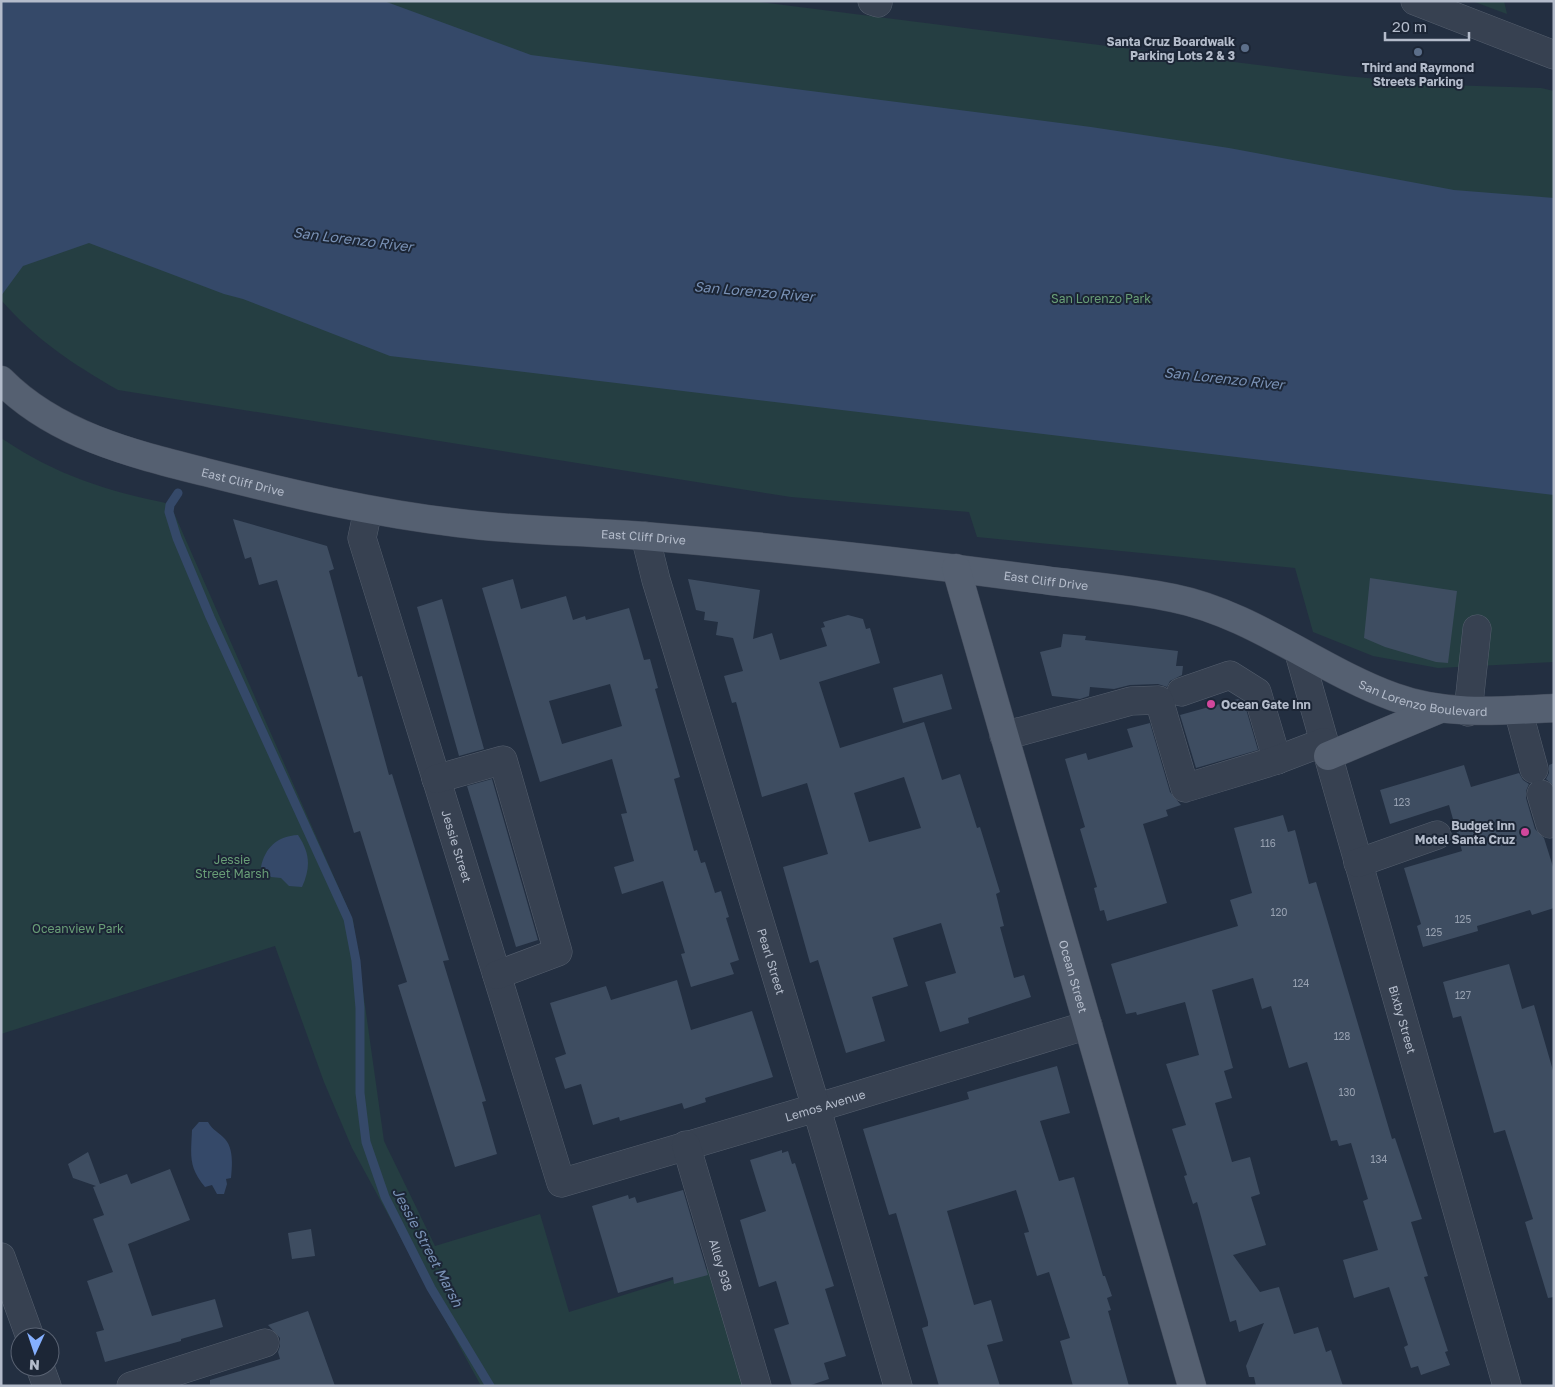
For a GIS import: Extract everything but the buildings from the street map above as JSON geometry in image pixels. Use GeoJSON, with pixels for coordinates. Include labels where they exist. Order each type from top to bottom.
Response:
{"type":"FeatureCollection","features":[{"type":"Feature","properties":{"kind":"main road","name":"East Cliff Drive"},"geometry":{"type":"LineString","coordinates":[[1,380],[29,404],[63,425],[131,452],[272,489],[368,510],[464,524],[645,536],[956,568],[1176,598],[1233,618],[1299,653]]}},
{"type":"Feature","properties":{"kind":"main road","name":"Ocean Street"},"geometry":{"type":"LineString","coordinates":[[956,568],[1192,1386]]}},
{"type":"Feature","properties":{"kind":"main road","name":"San Lorenzo Boulevard"},"geometry":{"type":"LineString","coordinates":[[1299,653],[1394,697],[1440,709],[1468,712],[1554,708]]}},
{"type":"Feature","properties":{"kind":"main road"},"geometry":{"type":"LineString","coordinates":[[1326,749],[1440,709]]}},
{"type":"Feature","properties":{"kind":"street"},"geometry":{"type":"LineString","coordinates":[[1415,1],[1554,55]]}},
{"type":"Feature","properties":{"kind":"street","name":"Jessie Street"},"geometry":{"type":"LineString","coordinates":[[368,510],[362,538],[561,1182]]}},
{"type":"Feature","properties":{"kind":"street","name":"Pearl Street"},"geometry":{"type":"LineString","coordinates":[[645,536],[656,580],[898,1386]]}},
{"type":"Feature","properties":{"kind":"street"},"geometry":{"type":"LineString","coordinates":[[1468,712],[1477,629]]}},
{"type":"Feature","properties":{"kind":"street","name":"Bixby Street"},"geometry":{"type":"LineString","coordinates":[[1299,653],[1507,1386]]}},
{"type":"Feature","properties":{"kind":"street"},"geometry":{"type":"LineString","coordinates":[[1004,736],[1131,701],[1170,696],[1230,675],[1257,692],[1277,760]]}},
{"type":"Feature","properties":{"kind":"street"},"geometry":{"type":"LineString","coordinates":[[1170,696],[1186,788],[1277,760],[1326,749]]}},
{"type":"Feature","properties":{"kind":"street"},"geometry":{"type":"LineString","coordinates":[[1518,710],[1550,824],[1554,823]]}},
{"type":"Feature","properties":{"kind":"street"},"geometry":{"type":"LineString","coordinates":[[436,779],[504,760],[558,952],[497,976]]}},
{"type":"Feature","properties":{"kind":"street"},"geometry":{"type":"LineString","coordinates":[[1358,863],[1437,835]]}},
{"type":"Feature","properties":{"kind":"street","name":"Lemos Avenue"},"geometry":{"type":"LineString","coordinates":[[561,1182],[816,1108],[1088,1025]]}},
{"type":"Feature","properties":{"kind":"street","name":"Alley 938"},"geometry":{"type":"LineString","coordinates":[[686,1145],[757,1386]]}},
{"type":"Feature","properties":{"kind":"street"},"geometry":{"type":"LineString","coordinates":[[4,1271],[26,1327]]}},
{"type":"Feature","properties":{"kind":"street"},"geometry":{"type":"LineString","coordinates":[[131,1386],[265,1343]]}},
{"type":"Feature","properties":{"kind":"green space","name":"San Lorenzo Park"},"geometry":{"type":"Polygon","coordinates":[[[1,1],[752,1],[1345,76],[1446,85],[1541,88],[1554,91],[1554,662],[1438,668],[1373,656],[1313,632],[1295,568],[977,537],[969,512],[791,497],[118,390],[56,350],[28,327],[1,300],[1,1]]]}},
{"type":"Feature","properties":{"kind":"green space"},"geometry":{"type":"Polygon","coordinates":[[[1472,1],[1504,1],[1507,14],[1472,1]]]}},
{"type":"Feature","properties":{"kind":"green space","name":"Oceanview Park"},"geometry":{"type":"Polygon","coordinates":[[[1,438],[42,462],[82,480],[170,504],[353,920],[384,1141],[435,1246],[540,1214],[569,1312],[714,1267],[750,1386],[481,1386],[352,1148],[324,1082],[275,946],[1,1034],[1,438]]]}},
{"type":"Feature","properties":{"kind":"water","name":"San Lorenzo Park"},"geometry":{"type":"Polygon","coordinates":[[[1,1],[384,1],[531,55],[1091,127],[1229,148],[1454,190],[1554,198],[1554,495],[390,356],[243,299],[224,294],[89,243],[23,266],[1,296],[1,1]]]}},
{"type":"Feature","properties":{"kind":"water"},"geometry":{"type":"Polygon","coordinates":[[[298,835],[305,848],[308,860],[307,873],[302,887],[289,886],[281,878],[271,877],[261,867],[266,854],[273,844],[284,838],[298,835]]]}},
{"type":"Feature","properties":{"kind":"water"},"geometry":{"type":"Polygon","coordinates":[[[199,1122],[208,1122],[225,1139],[230,1148],[232,1158],[231,1178],[226,1179],[227,1184],[224,1194],[217,1194],[212,1185],[205,1187],[193,1167],[191,1154],[192,1130],[199,1122]]]}},
{"type":"Feature","properties":{"kind":"waterway","name":"Jessie Street Marsh"},"geometry":{"type":"LineString","coordinates":[[178,493],[170,505],[169,512],[177,538],[210,617],[348,919],[356,961],[360,1008],[360,1093],[366,1142],[385,1197],[431,1288],[490,1386]]}},
{"type":"Feature","properties":{"kind":"place","name":"Santa Cruz Boardwalk Parking Lots 2 & 3"},"geometry":{"type":"Point","coordinates":[1245,48]}},
{"type":"Feature","properties":{"kind":"place","name":"Third and Raymond Streets Parking"},"geometry":{"type":"Point","coordinates":[1418,52]}},
{"type":"Feature","properties":{"kind":"place","name":"Ocean Gate Inn"},"geometry":{"type":"Point","coordinates":[1211,704]}},
{"type":"Feature","properties":{"kind":"place","name":"Budget Inn Motel Santa Cruz"},"geometry":{"type":"Point","coordinates":[1525,832]}},
{"type":"Feature","properties":{"kind":"water label","name":"San Lorenzo River"},"geometry":{"type":"Point","coordinates":[353,239]}},
{"type":"Feature","properties":{"kind":"water label","name":"San Lorenzo River"},"geometry":{"type":"Point","coordinates":[754,291]}},
{"type":"Feature","properties":{"kind":"water label","name":"San Lorenzo River"},"geometry":{"type":"Point","coordinates":[1224,378]}}]}
